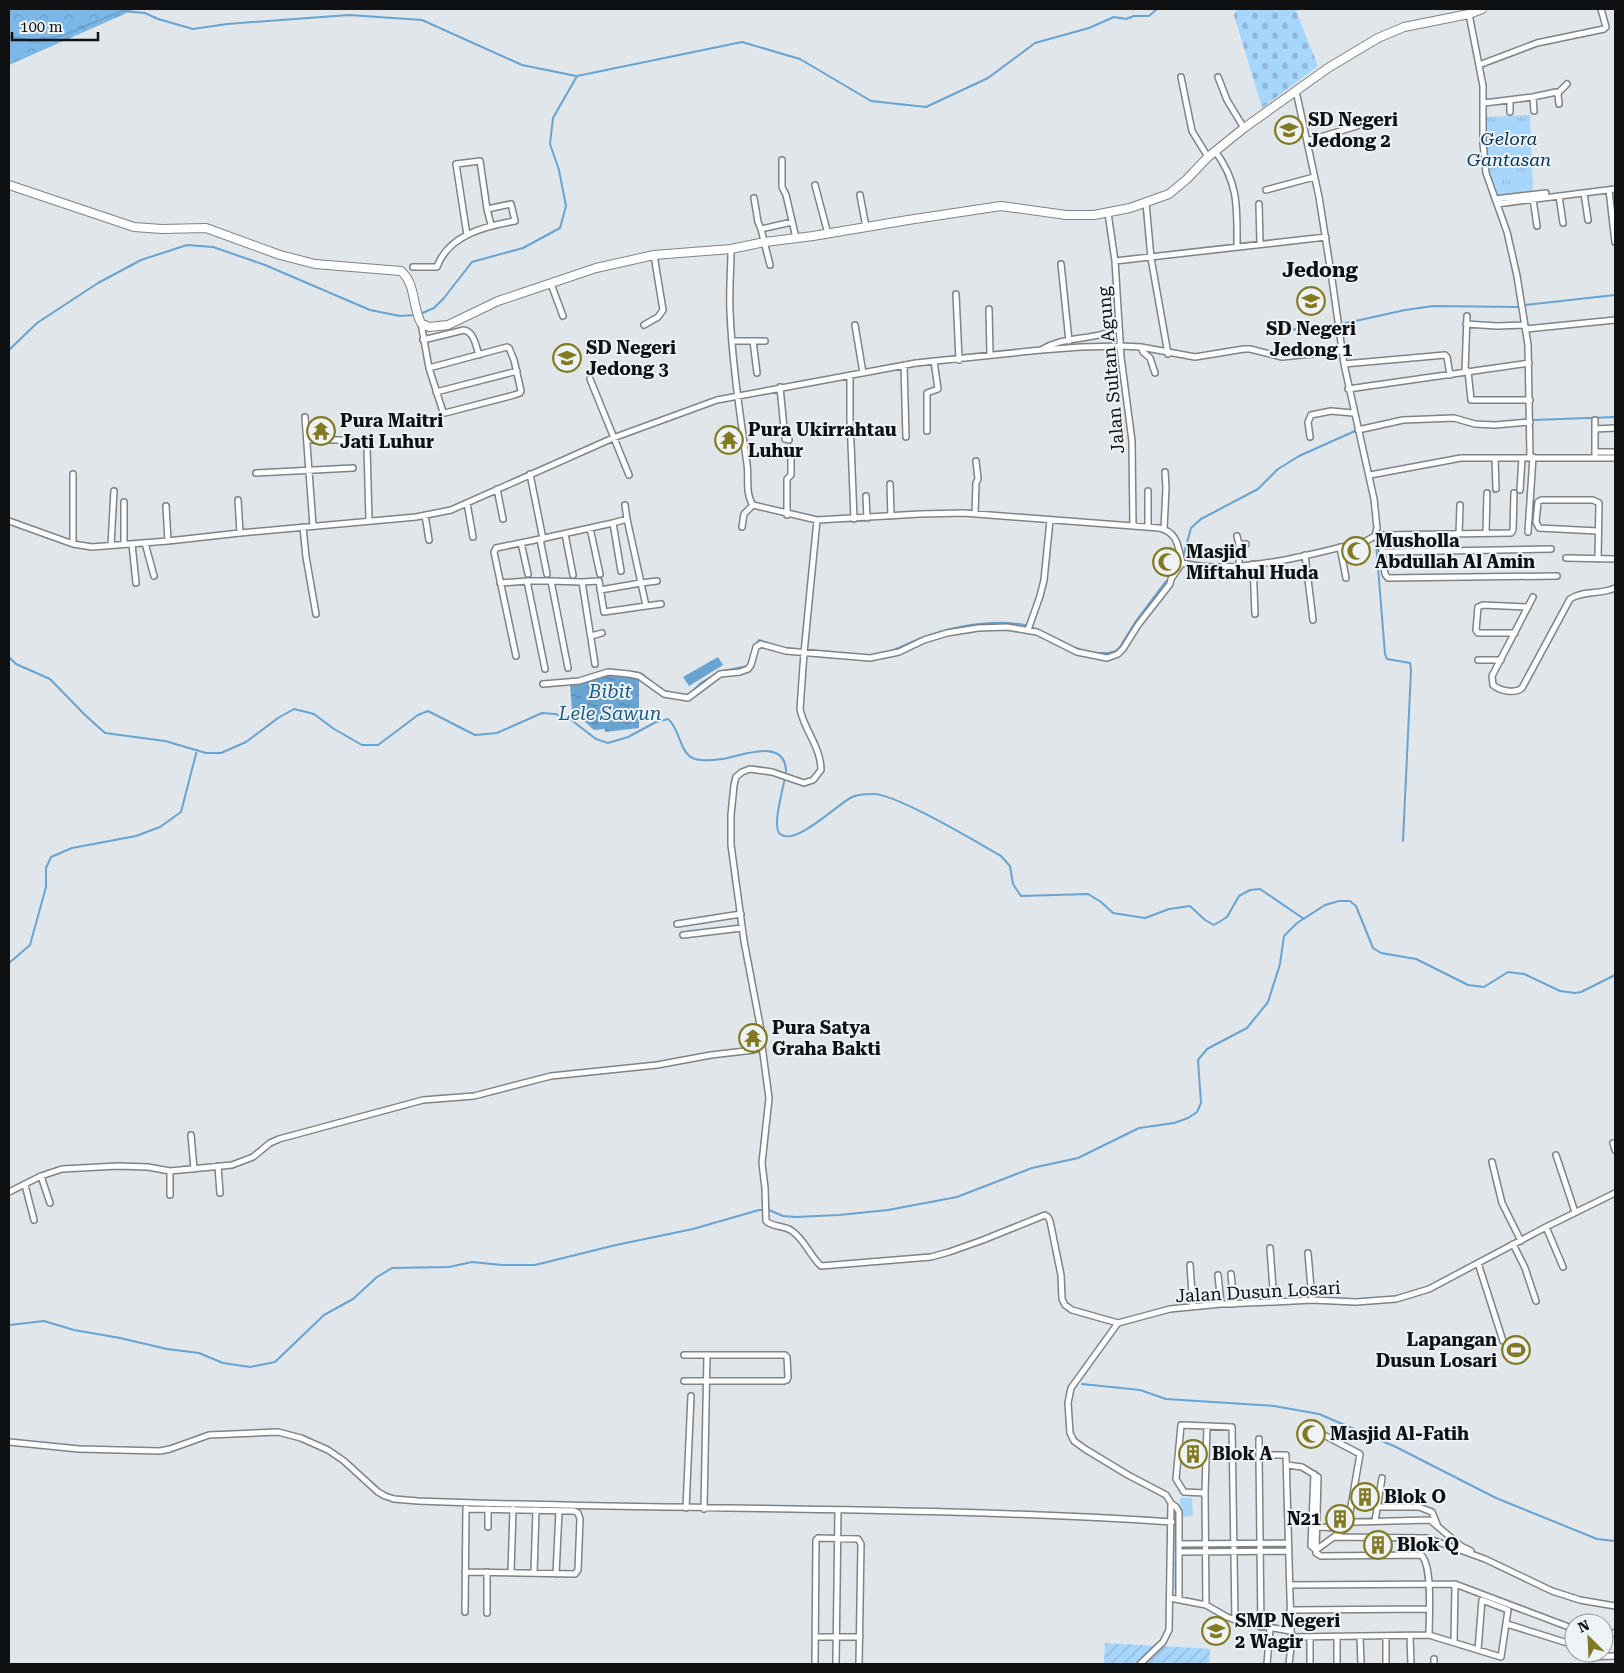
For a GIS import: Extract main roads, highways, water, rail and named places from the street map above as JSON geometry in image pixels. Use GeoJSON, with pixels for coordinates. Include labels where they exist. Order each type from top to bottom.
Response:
{"type":"FeatureCollection","features":[{"type":"Feature","properties":{"kind":"water"},"geometry":{"type":"Polygon","coordinates":[[[718,657],[723,665],[689,686],[683,677],[718,657]]]}},
{"type":"Feature","properties":{"kind":"water","name":"Bibit Lele Sawun"},"geometry":{"type":"Polygon","coordinates":[[[606,674],[639,679],[639,728],[605,732],[605,729],[594,730],[572,710],[570,685],[593,680],[606,674]]]}},
{"type":"Feature","properties":{"kind":"waterway"},"geometry":{"type":"LineString","coordinates":[[420,314],[434,308],[472,262],[523,248],[560,228],[566,206],[559,170],[550,144],[553,118],[577,76],[742,42],[800,59],[871,101],[926,107],[988,78],[1035,43],[1089,28],[1114,17],[1126,19],[1134,16],[1149,16],[1157,9]]}},
{"type":"Feature","properties":{"kind":"waterway"},"geometry":{"type":"LineString","coordinates":[[9,36],[34,42],[64,35],[122,11],[145,13],[158,19],[193,29],[227,24],[349,15],[422,20],[522,65],[576,76]]}},
{"type":"Feature","properties":{"kind":"waterway"},"geometry":{"type":"LineString","coordinates":[[9,350],[37,323],[98,283],[141,260],[187,245],[213,247],[265,265],[370,310],[400,316],[415,315]]}},
{"type":"Feature","properties":{"kind":"waterway"},"geometry":{"type":"LineString","coordinates":[[1525,305],[1615,295]]}},
{"type":"Feature","properties":{"kind":"waterway"},"geometry":{"type":"LineString","coordinates":[[1342,324],[1405,310],[1433,306],[1519,307]]}},
{"type":"Feature","properties":{"kind":"waterway"},"geometry":{"type":"LineString","coordinates":[[1289,330],[1336,325]]}},
{"type":"Feature","properties":{"kind":"waterway"},"geometry":{"type":"LineString","coordinates":[[1534,420],[1615,417]]}},
{"type":"Feature","properties":{"kind":"waterway"},"geometry":{"type":"LineString","coordinates":[[1183,557],[1191,528],[1201,519],[1258,489],[1278,469],[1299,456],[1355,431]]}},
{"type":"Feature","properties":{"kind":"waterway"},"geometry":{"type":"LineString","coordinates":[[1376,543],[1385,654],[1387,659],[1410,663],[1411,670],[1403,841]]}},
{"type":"Feature","properties":{"kind":"waterway"},"geometry":{"type":"LineString","coordinates":[[1092,653],[1116,651],[1166,581]]}},
{"type":"Feature","properties":{"kind":"waterway"},"geometry":{"type":"LineString","coordinates":[[888,652],[924,637],[961,627],[987,623],[1025,625]]}},
{"type":"Feature","properties":{"kind":"waterway"},"geometry":{"type":"LineString","coordinates":[[1032,628],[1037,630]]}},
{"type":"Feature","properties":{"kind":"waterway"},"geometry":{"type":"LineString","coordinates":[[1042,632],[1069,645]]}},
{"type":"Feature","properties":{"kind":"waterway"},"geometry":{"type":"LineString","coordinates":[[755,645],[759,640],[783,648],[831,652]]}},
{"type":"Feature","properties":{"kind":"waterway"},"geometry":{"type":"LineString","coordinates":[[1073,647],[1087,652]]}},
{"type":"Feature","properties":{"kind":"waterway"},"geometry":{"type":"LineString","coordinates":[[9,657],[16,664],[50,679],[105,733],[165,741],[206,753],[221,753],[246,742],[278,718],[294,709],[314,714],[334,729],[362,745],[378,745],[418,715],[428,711],[475,735],[497,733],[542,713],[555,714],[570,719],[596,739],[608,743],[628,737],[656,722],[668,719],[675,728],[686,752],[695,759],[719,759],[761,751],[771,751],[778,754],[784,761],[786,771],[777,823],[780,834],[787,836],[796,835],[806,830],[852,797],[866,794],[882,795],[935,819],[1001,856],[1010,866],[1013,884],[1021,896],[1088,894],[1113,913],[1145,918],[1169,909],[1190,906],[1205,920],[1214,925],[1227,917],[1239,896],[1250,890],[1260,889],[1304,919]]}},
{"type":"Feature","properties":{"kind":"waterway"},"geometry":{"type":"LineString","coordinates":[[723,671],[748,666]]}},
{"type":"Feature","properties":{"kind":"waterway"},"geometry":{"type":"LineString","coordinates":[[635,672],[642,674],[650,681]]}},
{"type":"Feature","properties":{"kind":"waterway"},"geometry":{"type":"LineString","coordinates":[[694,690],[714,675]]}},
{"type":"Feature","properties":{"kind":"waterway"},"geometry":{"type":"LineString","coordinates":[[662,690],[676,694]]}},
{"type":"Feature","properties":{"kind":"waterway"},"geometry":{"type":"LineString","coordinates":[[9,963],[30,945],[46,887],[46,868],[51,857],[72,848],[136,836],[160,827],[181,812],[197,750]]}},
{"type":"Feature","properties":{"kind":"waterway"},"geometry":{"type":"LineString","coordinates":[[9,1325],[44,1321],[74,1330],[167,1349],[199,1353],[223,1363],[250,1367],[275,1362],[324,1315],[353,1299],[377,1277],[392,1268],[449,1267],[472,1262],[502,1265],[535,1265],[616,1245],[693,1229],[759,1210],[769,1210],[783,1216],[796,1217],[839,1215],[888,1210],[957,1197],[1032,1168],[1078,1158],[1139,1128],[1174,1123],[1188,1118],[1197,1112],[1201,1103],[1198,1060],[1207,1049],[1247,1028],[1268,1002],[1280,964],[1284,936],[1297,923],[1325,905],[1339,901],[1350,901],[1356,906],[1373,948],[1381,953],[1416,959],[1468,985],[1484,987],[1508,972],[1524,974],[1560,991],[1575,993],[1581,992],[1615,975]]}},
{"type":"Feature","properties":{"kind":"waterway"},"geometry":{"type":"LineString","coordinates":[[1082,1384],[1140,1390],[1166,1399],[1274,1406],[1319,1414],[1396,1447],[1496,1498],[1597,1539],[1615,1541]]}},
{"type":"Feature","properties":{"kind":"place","name":"SD Negeri Jedong 2"},"geometry":{"type":"Point","coordinates":[1289,130]}},
{"type":"Feature","properties":{"kind":"place","name":"SD Negeri Jedong 1"},"geometry":{"type":"Point","coordinates":[1311,301]}},
{"type":"Feature","properties":{"kind":"place","name":"SD Negeri Jedong 3"},"geometry":{"type":"Point","coordinates":[567,358]}},
{"type":"Feature","properties":{"kind":"place","name":"Pura Maitri Jati Luhur"},"geometry":{"type":"Point","coordinates":[321,431]}},
{"type":"Feature","properties":{"kind":"place","name":"Pura Ukirrahtau Luhur"},"geometry":{"type":"Point","coordinates":[729,440]}},
{"type":"Feature","properties":{"kind":"place","name":"Musholla Abdullah Al Amin"},"geometry":{"type":"Point","coordinates":[1356,551]}},
{"type":"Feature","properties":{"kind":"place","name":"Masjid Miftahul Huda"},"geometry":{"type":"Point","coordinates":[1167,562]}},
{"type":"Feature","properties":{"kind":"place","name":"Pura Satya Graha Bakti"},"geometry":{"type":"Point","coordinates":[753,1038]}},
{"type":"Feature","properties":{"kind":"place","name":"Lapangan Dusun Losari"},"geometry":{"type":"Point","coordinates":[1516,1350]}},
{"type":"Feature","properties":{"kind":"place","name":"Masjid Al-Fatih"},"geometry":{"type":"Point","coordinates":[1311,1434]}},
{"type":"Feature","properties":{"kind":"place","name":"Blok A"},"geometry":{"type":"Point","coordinates":[1193,1454]}},
{"type":"Feature","properties":{"kind":"place","name":"Blok O"},"geometry":{"type":"Point","coordinates":[1365,1497]}},
{"type":"Feature","properties":{"kind":"place","name":"N21"},"geometry":{"type":"Point","coordinates":[1340,1519]}},
{"type":"Feature","properties":{"kind":"place","name":"Blok Q"},"geometry":{"type":"Point","coordinates":[1378,1545]}},
{"type":"Feature","properties":{"kind":"place","name":"SMP Negeri 2 Wagir"},"geometry":{"type":"Point","coordinates":[1216,1631]}},
{"type":"Feature","properties":{"kind":"district","name":"Jedong"},"geometry":{"type":"Point","coordinates":[1320,270]}},
{"type":"Feature","properties":{"kind":"park label","name":"Gelora Gantasan"},"geometry":{"type":"Point","coordinates":[1509,149]}}]}
